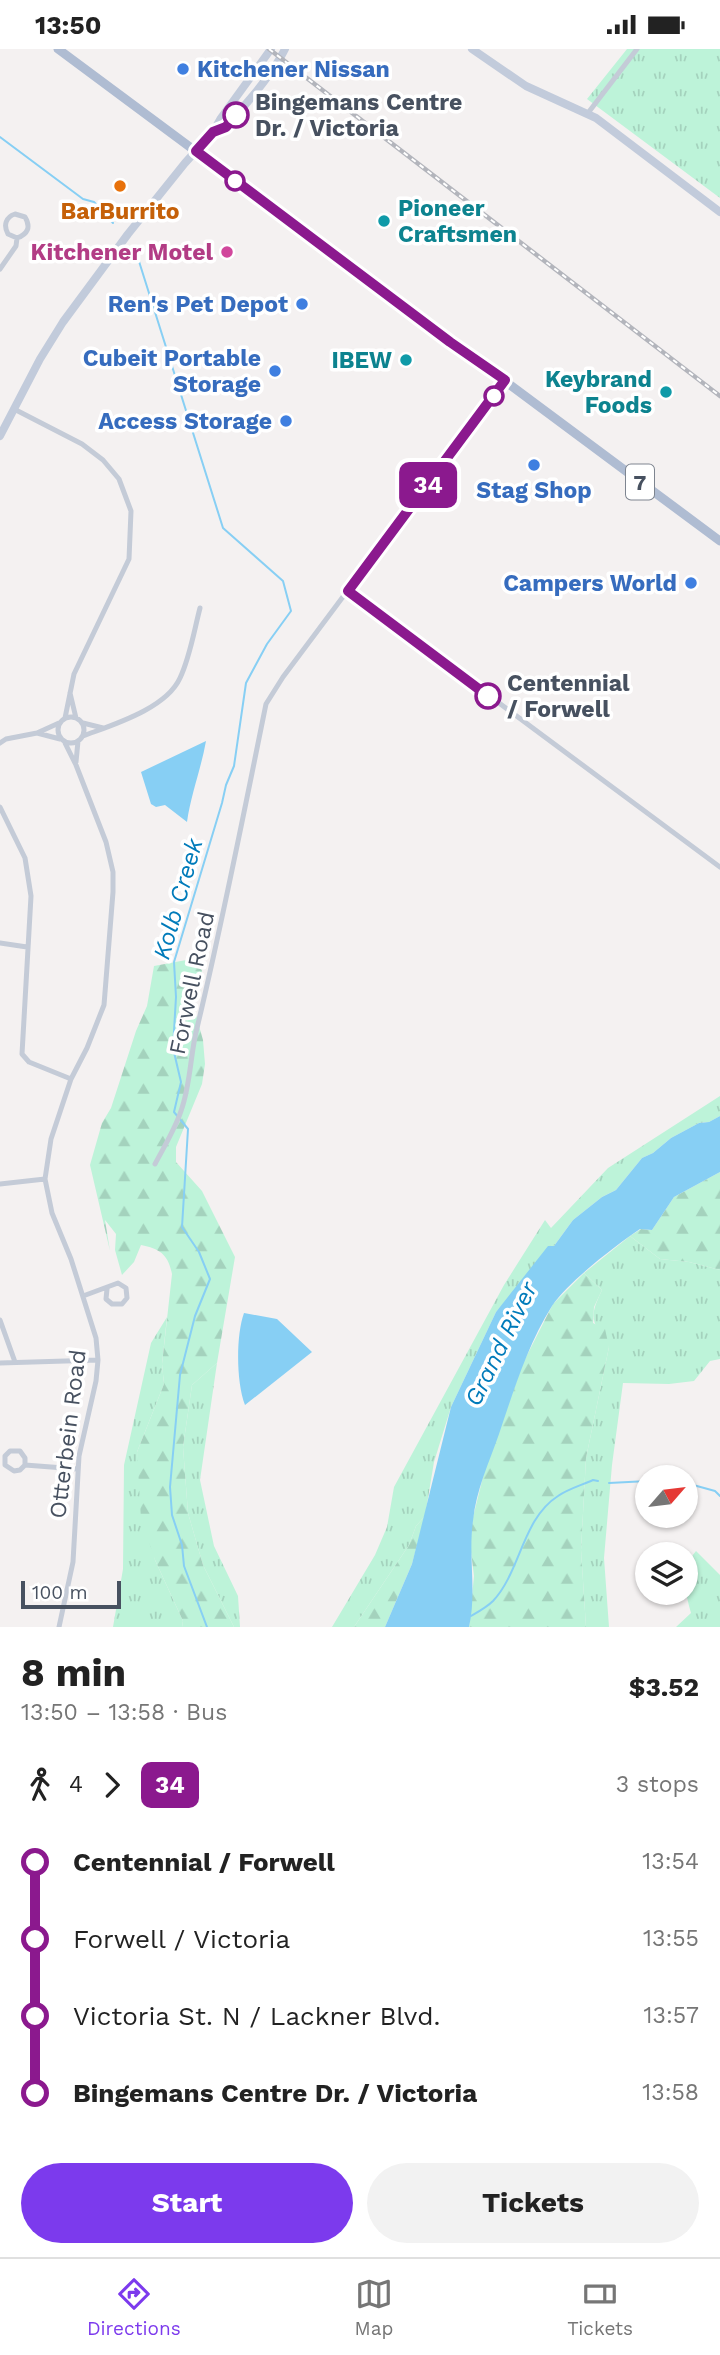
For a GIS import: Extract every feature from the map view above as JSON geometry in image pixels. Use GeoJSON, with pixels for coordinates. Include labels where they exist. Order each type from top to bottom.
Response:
{"type":"FeatureCollection","features":[{"type":"Feature","properties":{"kind":"main road","name":"7"},"geometry":{"type":"LineString","coordinates":[[58,49],[720,541]]}},
{"type":"Feature","properties":{"kind":"main road"},"geometry":{"type":"LineString","coordinates":[[0,436],[40,359],[71,311],[128,234],[213,132],[271,49]]}},
{"type":"Feature","properties":{"kind":"main road"},"geometry":{"type":"LineString","coordinates":[[213,132],[226,127],[272,70],[285,49]]}},
{"type":"Feature","properties":{"kind":"main road"},"geometry":{"type":"LineString","coordinates":[[472,49],[526,86],[588,113],[720,212]]}},
{"type":"Feature","properties":{"kind":"street"},"geometry":{"type":"LineString","coordinates":[[588,113],[637,49]]}},
{"type":"Feature","properties":{"kind":"street"},"geometry":{"type":"LineString","coordinates":[[15,214],[25,217],[28,223],[28,230],[17,238],[8,234],[5,229],[7,219],[15,214]]}},
{"type":"Feature","properties":{"kind":"street"},"geometry":{"type":"LineString","coordinates":[[0,269],[16,246],[17,238]]}},
{"type":"Feature","properties":{"kind":"street","name":"Forwell Road"},"geometry":{"type":"LineString","coordinates":[[155,1164],[181,1113],[193,1062],[196,1030],[225,908],[266,703],[505,380]]}},
{"type":"Feature","properties":{"kind":"street","name":"Otterbein Road"},"geometry":{"type":"LineString","coordinates":[[14,409],[82,444],[103,460],[119,479],[131,511],[129,559],[74,674],[63,720],[57,730],[76,765],[106,842],[113,872],[104,1005],[71,1079],[51,1139],[45,1179],[52,1213],[96,1338],[98,1360],[77,1469],[74,1562],[59,1627]]}},
{"type":"Feature","properties":{"kind":"street"},"geometry":{"type":"LineString","coordinates":[[348,591],[720,867]]}},
{"type":"Feature","properties":{"kind":"street"},"geometry":{"type":"LineString","coordinates":[[37,733],[63,741],[80,739],[103,727],[122,723],[170,694],[180,678],[200,608]]}},
{"type":"Feature","properties":{"kind":"street"},"geometry":{"type":"LineString","coordinates":[[70,693],[76,717],[83,723],[103,727]]}},
{"type":"Feature","properties":{"kind":"street"},"geometry":{"type":"LineString","coordinates":[[0,743],[6,739],[37,733],[63,720],[76,717]]}},
{"type":"Feature","properties":{"kind":"street","name":"Otterbein Road"},"geometry":{"type":"LineString","coordinates":[[76,765],[83,723]]}},
{"type":"Feature","properties":{"kind":"street"},"geometry":{"type":"LineString","coordinates":[[0,807],[25,858],[31,896],[22,1054],[29,1062],[71,1079]]}},
{"type":"Feature","properties":{"kind":"street"},"geometry":{"type":"LineString","coordinates":[[0,943],[27,947]]}},
{"type":"Feature","properties":{"kind":"street"},"geometry":{"type":"LineString","coordinates":[[0,1184],[45,1179]]}},
{"type":"Feature","properties":{"kind":"street"},"geometry":{"type":"LineString","coordinates":[[83,1296],[107,1289],[114,1283],[124,1285],[127,1291],[125,1301],[119,1305],[112,1304],[106,1299],[107,1289]]}},
{"type":"Feature","properties":{"kind":"street"},"geometry":{"type":"LineString","coordinates":[[0,1320],[15,1362]]}},
{"type":"Feature","properties":{"kind":"street"},"geometry":{"type":"LineString","coordinates":[[0,1363],[98,1360]]}},
{"type":"Feature","properties":{"kind":"street"},"geometry":{"type":"LineString","coordinates":[[25,1465],[26,1458],[20,1451],[10,1451],[5,1457],[5,1465],[10,1470],[20,1470],[25,1465],[77,1469]]}},
{"type":"Feature","properties":{"kind":"green space"},"geometry":{"type":"Polygon","coordinates":[[[627,49],[720,49],[720,198],[587,99],[627,49]]]}},
{"type":"Feature","properties":{"kind":"green space"},"geometry":{"type":"Polygon","coordinates":[[[197,958],[202,971],[194,997],[194,1008],[203,1040],[205,1064],[202,1084],[176,1147],[176,1162],[202,1191],[235,1257],[217,1363],[192,1385],[183,1447],[188,1513],[203,1565],[234,1627],[182,1627],[183,1621],[155,1560],[141,1519],[137,1452],[164,1384],[162,1364],[172,1274],[162,1253],[141,1245],[134,1262],[122,1275],[115,1250],[116,1234],[105,1220],[110,1251],[90,1165],[102,1123],[111,1108],[147,1006],[154,966],[197,958]]]}},
{"type":"Feature","properties":{"kind":"green space"},"geometry":{"type":"Polygon","coordinates":[[[720,1096],[720,1116],[709,1122],[699,1123],[671,1138],[653,1153],[642,1158],[616,1190],[602,1197],[573,1220],[554,1246],[496,1312],[451,1407],[434,1462],[425,1516],[416,1526],[409,1545],[354,1627],[332,1627],[375,1555],[387,1527],[394,1487],[504,1285],[545,1220],[551,1228],[608,1168],[720,1096]]]}},
{"type":"Feature","properties":{"kind":"green space"},"geometry":{"type":"Polygon","coordinates":[[[720,1172],[720,1270],[689,1262],[660,1259],[630,1236],[641,1229],[652,1230],[674,1197],[720,1172]]]}},
{"type":"Feature","properties":{"kind":"green space"},"geometry":{"type":"Polygon","coordinates":[[[630,1236],[660,1259],[689,1262],[720,1270],[720,1359],[710,1361],[694,1381],[669,1384],[623,1383],[604,1558],[609,1627],[586,1627],[581,1550],[586,1458],[609,1347],[594,1320],[595,1307],[602,1290],[584,1273],[630,1236]]]}},
{"type":"Feature","properties":{"kind":"green space"},"geometry":{"type":"Polygon","coordinates":[[[584,1273],[602,1290],[594,1307],[593,1323],[605,1329],[609,1347],[586,1458],[581,1550],[586,1627],[469,1627],[474,1576],[470,1544],[473,1517],[485,1469],[523,1363],[553,1304],[584,1273]]]}},
{"type":"Feature","properties":{"kind":"green space"},"geometry":{"type":"Polygon","coordinates":[[[167,1317],[162,1364],[164,1384],[137,1452],[155,1560],[183,1621],[182,1627],[113,1627],[123,1569],[124,1465],[151,1343],[167,1317]]]}},
{"type":"Feature","properties":{"kind":"green space"},"geometry":{"type":"Polygon","coordinates":[[[217,1363],[200,1480],[214,1546],[238,1596],[240,1627],[234,1627],[203,1565],[188,1513],[183,1447],[192,1385],[217,1363]]]}},
{"type":"Feature","properties":{"kind":"green space"},"geometry":{"type":"Polygon","coordinates":[[[425,1516],[412,1564],[385,1627],[354,1627],[409,1545],[416,1526],[425,1516]]]}},
{"type":"Feature","properties":{"kind":"green space"},"geometry":{"type":"Polygon","coordinates":[[[698,1553],[720,1575],[720,1627],[676,1627],[691,1613],[689,1605],[698,1605],[698,1553]]]}},
{"type":"Feature","properties":{"kind":"water"},"geometry":{"type":"Polygon","coordinates":[[[206,741],[187,822],[165,805],[156,807],[151,804],[141,772],[206,741]]]}},
{"type":"Feature","properties":{"kind":"water","name":"Grand River"},"geometry":{"type":"Polygon","coordinates":[[[720,1116],[720,1172],[674,1197],[652,1230],[640,1229],[581,1275],[552,1306],[535,1337],[477,1498],[472,1534],[472,1601],[469,1627],[385,1627],[412,1564],[451,1407],[496,1312],[548,1246],[554,1246],[573,1220],[602,1197],[616,1190],[642,1158],[653,1153],[671,1138],[699,1123],[709,1122],[720,1116]]]}},
{"type":"Feature","properties":{"kind":"water"},"geometry":{"type":"Polygon","coordinates":[[[244,1313],[277,1319],[312,1352],[245,1405],[238,1359],[244,1313]]]}},
{"type":"Feature","properties":{"kind":"waterway","name":"Kolb Creek"},"geometry":{"type":"LineString","coordinates":[[0,137],[83,199],[94,202],[113,223]]}},
{"type":"Feature","properties":{"kind":"waterway","name":"Kolb Creek"},"geometry":{"type":"LineString","coordinates":[[137,255],[223,528],[283,581],[291,611],[267,644],[246,683],[234,766],[174,962],[176,997],[173,1048],[181,1082],[174,1112],[188,1129],[182,1227],[199,1252],[210,1279],[195,1316],[180,1375],[170,1487],[172,1515],[182,1545],[184,1566],[207,1627]]}},
{"type":"Feature","properties":{"kind":"waterway"},"geometry":{"type":"LineString","coordinates":[[471,1616],[491,1603],[502,1589],[529,1531],[546,1506],[566,1491],[593,1480],[598,1481]]}},
{"type":"Feature","properties":{"kind":"waterway"},"geometry":{"type":"LineString","coordinates":[[609,1483],[635,1482]]}},
{"type":"Feature","properties":{"kind":"waterway"},"geometry":{"type":"LineString","coordinates":[[698,1486],[715,1491],[720,1496]]}},
{"type":"Feature","properties":{"kind":"railway"},"geometry":{"type":"LineString","coordinates":[[269,49],[720,396]]}},
{"type":"Feature","properties":{"kind":"bus line","name":"34"},"geometry":{"type":"LineString","coordinates":[[236,115],[226,127],[213,132],[196,151],[450,342],[505,380],[348,591],[488,696]]}},
{"type":"Feature","properties":{"kind":"place","name":"Kitchener Nissan"},"geometry":{"type":"Point","coordinates":[183,69]}},
{"type":"Feature","properties":{"kind":"place","name":"Bingemans Centre Dr. / Victoria"},"geometry":{"type":"Point","coordinates":[236,115]}},
{"type":"Feature","properties":{"kind":"place","name":"BarBurrito"},"geometry":{"type":"Point","coordinates":[120,186]}},
{"type":"Feature","properties":{"kind":"place","name":"Pioneer Craftsmen"},"geometry":{"type":"Point","coordinates":[384,221]}},
{"type":"Feature","properties":{"kind":"place","name":"Kitchener Motel"},"geometry":{"type":"Point","coordinates":[227,252]}},
{"type":"Feature","properties":{"kind":"place","name":"Ren's Pet Depot"},"geometry":{"type":"Point","coordinates":[302,304]}},
{"type":"Feature","properties":{"kind":"place","name":"IBEW"},"geometry":{"type":"Point","coordinates":[406,360]}},
{"type":"Feature","properties":{"kind":"place","name":"Cubeit Portable Storage"},"geometry":{"type":"Point","coordinates":[275,371]}},
{"type":"Feature","properties":{"kind":"place","name":"Keybrand Foods"},"geometry":{"type":"Point","coordinates":[666,392]}},
{"type":"Feature","properties":{"kind":"place","name":"Access Storage"},"geometry":{"type":"Point","coordinates":[286,421]}},
{"type":"Feature","properties":{"kind":"place","name":"Stag Shop"},"geometry":{"type":"Point","coordinates":[534,465]}},
{"type":"Feature","properties":{"kind":"place","name":"Campers World"},"geometry":{"type":"Point","coordinates":[691,583]}},
{"type":"Feature","properties":{"kind":"place","name":"Centennial / Forwell"},"geometry":{"type":"Point","coordinates":[488,696]}}]}
